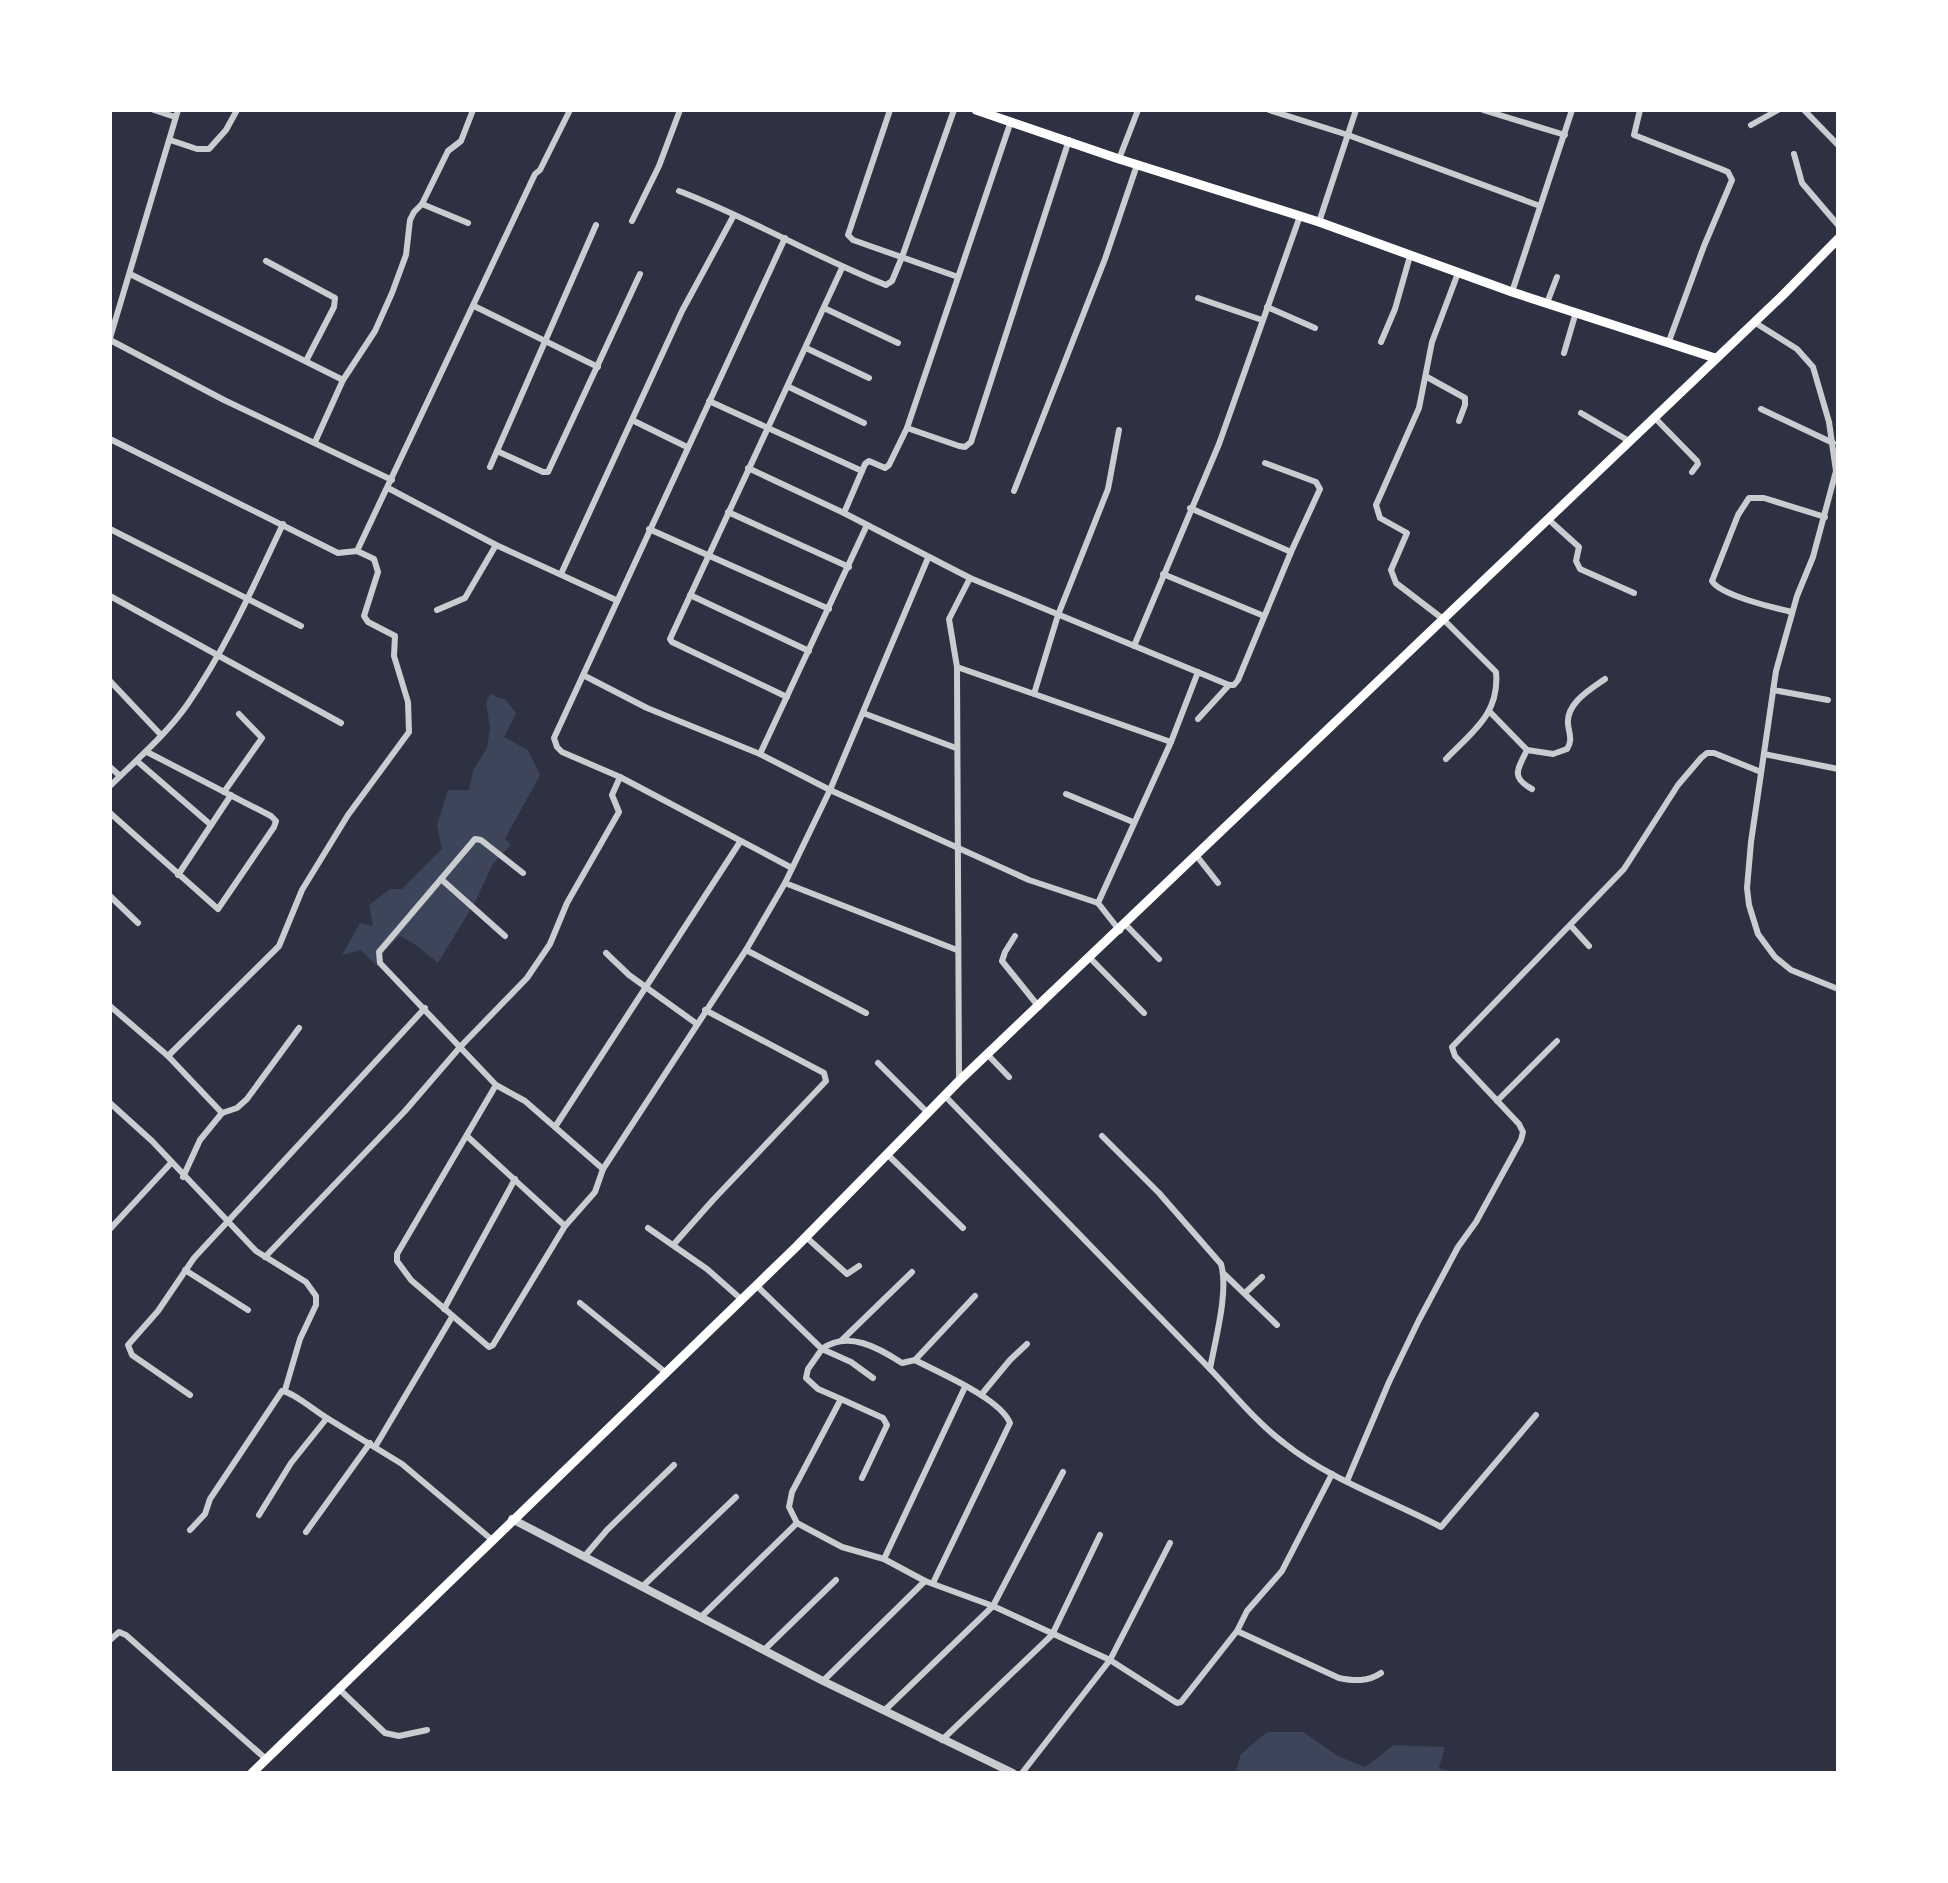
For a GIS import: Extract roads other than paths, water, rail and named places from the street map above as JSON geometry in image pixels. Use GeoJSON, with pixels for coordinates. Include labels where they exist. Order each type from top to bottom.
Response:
{"type":"FeatureCollection","features":[{"type":"Feature","properties":{"kind":"main road"},"geometry":{"type":"LineString","coordinates":[[976,110],[1319,222],[1512,292],[1715,358]]}},
{"type":"Feature","properties":{"kind":"main road"},"geometry":{"type":"LineString","coordinates":[[252,1773],[806,1237],[959,1081],[1123,928],[1838,239]]}},
{"type":"Feature","properties":{"kind":"street"},"geometry":{"type":"LineString","coordinates":[[154,110],[176,114],[110,339],[224,400],[392,480]]}},
{"type":"Feature","properties":{"kind":"street"},"geometry":{"type":"LineString","coordinates":[[170,140],[197,149],[209,149],[220,138],[237,110]]}},
{"type":"Feature","properties":{"kind":"street"},"geometry":{"type":"LineString","coordinates":[[315,442],[343,380],[380,322],[406,255],[410,220],[422,204],[448,151],[461,141],[473,110]]}},
{"type":"Feature","properties":{"kind":"street"},"geometry":{"type":"LineString","coordinates":[[357,551],[535,174],[540,170],[570,110]]}},
{"type":"Feature","properties":{"kind":"street"},"geometry":{"type":"LineString","coordinates":[[632,221],[659,166],[680,110]]}},
{"type":"Feature","properties":{"kind":"street"},"geometry":{"type":"LineString","coordinates":[[890,110],[848,235],[853,240],[958,277]]}},
{"type":"Feature","properties":{"kind":"street"},"geometry":{"type":"LineString","coordinates":[[679,191],[785,238],[842,268],[886,285],[892,281],[902,257],[954,110]]}},
{"type":"Feature","properties":{"kind":"street"},"geometry":{"type":"LineString","coordinates":[[1119,159],[1138,110]]}},
{"type":"Feature","properties":{"kind":"street"},"geometry":{"type":"LineString","coordinates":[[1269,110],[1348,135],[1540,206]]}},
{"type":"Feature","properties":{"kind":"street"},"geometry":{"type":"LineString","coordinates":[[1319,222],[1356,110]]}},
{"type":"Feature","properties":{"kind":"street"},"geometry":{"type":"LineString","coordinates":[[1483,110],[1565,135]]}},
{"type":"Feature","properties":{"kind":"street"},"geometry":{"type":"LineString","coordinates":[[1512,292],[1572,110]]}},
{"type":"Feature","properties":{"kind":"street"},"geometry":{"type":"LineString","coordinates":[[1640,110],[1634,135],[1728,172],[1732,180],[1669,341]]}},
{"type":"Feature","properties":{"kind":"street"},"geometry":{"type":"LineString","coordinates":[[1751,125],[1778,110]]}},
{"type":"Feature","properties":{"kind":"street"},"geometry":{"type":"LineString","coordinates":[[1804,110],[1838,145]]}},
{"type":"Feature","properties":{"kind":"street"},"geometry":{"type":"LineString","coordinates":[[844,513],[867,462],[885,468],[889,465],[907,428],[1011,121]]}},
{"type":"Feature","properties":{"kind":"street"},"geometry":{"type":"LineString","coordinates":[[907,428],[959,446],[965,447],[971,442],[1069,140]]}},
{"type":"Feature","properties":{"kind":"street"},"geometry":{"type":"LineString","coordinates":[[1794,154],[1802,183],[1838,225]]}},
{"type":"Feature","properties":{"kind":"street"},"geometry":{"type":"LineString","coordinates":[[1014,491],[1105,259],[1137,165]]}},
{"type":"Feature","properties":{"kind":"street"},"geometry":{"type":"LineString","coordinates":[[422,204],[468,223]]}},
{"type":"Feature","properties":{"kind":"street"},"geometry":{"type":"LineString","coordinates":[[561,574],[682,311],[734,215]]}},
{"type":"Feature","properties":{"kind":"street"},"geometry":{"type":"LineString","coordinates":[[1134,646],[1219,444],[1300,216]]}},
{"type":"Feature","properties":{"kind":"street"},"geometry":{"type":"LineString","coordinates":[[490,467],[596,225]]}},
{"type":"Feature","properties":{"kind":"street"},"geometry":{"type":"LineString","coordinates":[[785,238],[616,600],[554,742],[562,752],[620,777],[792,868]]}},
{"type":"Feature","properties":{"kind":"street"},"geometry":{"type":"LineString","coordinates":[[1381,342],[1395,309],[1410,256]]}},
{"type":"Feature","properties":{"kind":"street"},"geometry":{"type":"LineString","coordinates":[[266,261],[335,298],[334,307],[306,361]]}},
{"type":"Feature","properties":{"kind":"street"},"geometry":{"type":"LineString","coordinates":[[787,697],[670,639],[842,268]]}},
{"type":"Feature","properties":{"kind":"street"},"geometry":{"type":"LineString","coordinates":[[1446,759],[1490,712],[1495,695],[1496,672],[1443,619],[1393,579],[1391,570],[1407,533],[1380,518],[1376,505],[1419,408],[1432,342],[1458,273]]}},
{"type":"Feature","properties":{"kind":"street"},"geometry":{"type":"LineString","coordinates":[[130,274],[343,380]]}},
{"type":"Feature","properties":{"kind":"street"},"geometry":{"type":"LineString","coordinates":[[497,451],[548,472],[640,274]]}},
{"type":"Feature","properties":{"kind":"street"},"geometry":{"type":"LineString","coordinates":[[1547,303],[1557,277]]}},
{"type":"Feature","properties":{"kind":"street"},"geometry":{"type":"LineString","coordinates":[[1198,298],[1262,320]]}},
{"type":"Feature","properties":{"kind":"street"},"geometry":{"type":"LineString","coordinates":[[474,306],[598,367]]}},
{"type":"Feature","properties":{"kind":"street"},"geometry":{"type":"LineString","coordinates":[[1267,307],[1315,328]]}},
{"type":"Feature","properties":{"kind":"street"},"geometry":{"type":"LineString","coordinates":[[824,308],[898,343]]}},
{"type":"Feature","properties":{"kind":"street"},"geometry":{"type":"LineString","coordinates":[[1564,353],[1576,312]]}},
{"type":"Feature","properties":{"kind":"street"},"geometry":{"type":"LineString","coordinates":[[1754,322],[1797,349],[1813,367],[1824,397],[1836,471],[1825,517],[1792,612],[1773,690],[1748,878],[1749,905],[1754,927],[1762,942],[1782,964],[1805,977],[1838,989]]}},
{"type":"Feature","properties":{"kind":"street"},"geometry":{"type":"LineString","coordinates":[[806,348],[869,378]]}},
{"type":"Feature","properties":{"kind":"street"},"geometry":{"type":"LineString","coordinates":[[1427,377],[1465,398],[1459,421]]}},
{"type":"Feature","properties":{"kind":"street"},"geometry":{"type":"LineString","coordinates":[[789,387],[864,423]]}},
{"type":"Feature","properties":{"kind":"street"},"geometry":{"type":"LineString","coordinates":[[709,401],[862,471]]}},
{"type":"Feature","properties":{"kind":"street"},"geometry":{"type":"LineString","coordinates":[[1761,409],[1833,443]]}},
{"type":"Feature","properties":{"kind":"street"},"geometry":{"type":"LineString","coordinates":[[1581,413],[1629,441]]}},
{"type":"Feature","properties":{"kind":"street"},"geometry":{"type":"LineString","coordinates":[[1654,417],[1697,461],[1692,472]]}},
{"type":"Feature","properties":{"kind":"street"},"geometry":{"type":"LineString","coordinates":[[634,421],[687,447]]}},
{"type":"Feature","properties":{"kind":"street"},"geometry":{"type":"LineString","coordinates":[[1034,694],[1058,615],[1108,489],[1119,430]]}},
{"type":"Feature","properties":{"kind":"street"},"geometry":{"type":"LineString","coordinates":[[110,439],[338,553],[357,551],[374,559],[377,564],[375,585],[364,616],[368,622],[395,636],[394,656],[408,702],[409,732],[371,780],[302,890],[284,938],[216,1011],[168,1056]]}},
{"type":"Feature","properties":{"kind":"street"},"geometry":{"type":"LineString","coordinates":[[748,468],[970,578],[1234,685],[1320,489],[1319,485],[1265,463]]}},
{"type":"Feature","properties":{"kind":"street"},"geometry":{"type":"LineString","coordinates":[[388,488],[496,545],[616,600]]}},
{"type":"Feature","properties":{"kind":"street"},"geometry":{"type":"LineString","coordinates":[[1792,612],[1751,602],[1718,589],[1712,581],[1738,515],[1749,498],[1764,498],[1825,517]]}},
{"type":"Feature","properties":{"kind":"street"},"geometry":{"type":"LineString","coordinates":[[1190,508],[1291,552]]}},
{"type":"Feature","properties":{"kind":"street"},"geometry":{"type":"LineString","coordinates":[[728,512],[849,567]]}},
{"type":"Feature","properties":{"kind":"street"},"geometry":{"type":"LineString","coordinates":[[1548,519],[1579,546],[1576,561],[1580,569],[1634,593]]}},
{"type":"Feature","properties":{"kind":"street"},"geometry":{"type":"LineString","coordinates":[[110,786],[147,752],[186,706],[248,598],[283,524]]}},
{"type":"Feature","properties":{"kind":"street"},"geometry":{"type":"LineString","coordinates":[[760,754],[867,525]]}},
{"type":"Feature","properties":{"kind":"street"},"geometry":{"type":"LineString","coordinates":[[110,529],[301,626]]}},
{"type":"Feature","properties":{"kind":"street"},"geometry":{"type":"LineString","coordinates":[[649,529],[829,609]]}},
{"type":"Feature","properties":{"kind":"street"},"geometry":{"type":"LineString","coordinates":[[437,610],[465,598],[496,545]]}},
{"type":"Feature","properties":{"kind":"street"},"geometry":{"type":"LineString","coordinates":[[496,1085],[397,1254],[399,1267],[486,1346],[493,1345],[565,1226],[595,1192],[603,1169],[746,950],[785,883],[830,790],[928,558]]}},
{"type":"Feature","properties":{"kind":"street"},"geometry":{"type":"LineString","coordinates":[[1163,574],[1264,616]]}},
{"type":"Feature","properties":{"kind":"street"},"geometry":{"type":"LineString","coordinates":[[959,1081],[957,667],[949,619],[970,578]]}},
{"type":"Feature","properties":{"kind":"street"},"geometry":{"type":"LineString","coordinates":[[690,595],[809,651]]}},
{"type":"Feature","properties":{"kind":"street"},"geometry":{"type":"LineString","coordinates":[[110,596],[341,723]]}},
{"type":"Feature","properties":{"kind":"street"},"geometry":{"type":"LineString","coordinates":[[957,667],[1171,742]]}},
{"type":"Feature","properties":{"kind":"street"},"geometry":{"type":"LineString","coordinates":[[1098,903],[1171,742],[1198,672]]}},
{"type":"Feature","properties":{"kind":"street"},"geometry":{"type":"LineString","coordinates":[[583,675],[647,708],[760,754],[830,790],[1029,880],[1098,903],[1159,959]]}},
{"type":"Feature","properties":{"kind":"street"},"geometry":{"type":"LineString","coordinates":[[1490,712],[1527,750],[1553,754],[1567,749],[1571,741],[1567,720],[1570,710],[1605,679]]}},
{"type":"Feature","properties":{"kind":"street"},"geometry":{"type":"LineString","coordinates":[[110,681],[161,735]]}},
{"type":"Feature","properties":{"kind":"street"},"geometry":{"type":"LineString","coordinates":[[1198,719],[1229,685]]}},
{"type":"Feature","properties":{"kind":"street"},"geometry":{"type":"LineString","coordinates":[[1773,690],[1828,700]]}},
{"type":"Feature","properties":{"kind":"street"},"geometry":{"type":"LineString","coordinates":[[863,713],[956,748]]}},
{"type":"Feature","properties":{"kind":"street"},"geometry":{"type":"LineString","coordinates":[[178,875],[262,738],[239,714]]}},
{"type":"Feature","properties":{"kind":"street"},"geometry":{"type":"LineString","coordinates":[[1527,750],[1517,777],[1532,789]]}},
{"type":"Feature","properties":{"kind":"street"},"geometry":{"type":"LineString","coordinates":[[110,813],[218,909],[274,827],[276,821],[271,816],[147,752]]}},
{"type":"Feature","properties":{"kind":"street"},"geometry":{"type":"LineString","coordinates":[[1347,1481],[1419,1320],[1458,1247],[1481,1213],[1523,1132],[1455,1056],[1452,1047],[1624,869],[1672,794],[1701,758],[1707,753],[1714,753],[1761,772]]}},
{"type":"Feature","properties":{"kind":"street"},"geometry":{"type":"LineString","coordinates":[[1764,754],[1838,769]]}},
{"type":"Feature","properties":{"kind":"street"},"geometry":{"type":"LineString","coordinates":[[137,761],[211,825]]}},
{"type":"Feature","properties":{"kind":"street"},"geometry":{"type":"LineString","coordinates":[[110,767],[120,776]]}},
{"type":"Feature","properties":{"kind":"street"},"geometry":{"type":"LineString","coordinates":[[265,1257],[395,1122],[540,961],[567,903],[619,812],[612,795],[620,777]]}},
{"type":"Feature","properties":{"kind":"street"},"geometry":{"type":"LineString","coordinates":[[1066,794],[1133,822]]}},
{"type":"Feature","properties":{"kind":"street"},"geometry":{"type":"LineString","coordinates":[[523,873],[477,838],[472,840],[378,957],[380,963],[496,1085],[525,1101],[603,1169]]}},
{"type":"Feature","properties":{"kind":"street"},"geometry":{"type":"LineString","coordinates":[[555,1127],[740,842]]}},
{"type":"Feature","properties":{"kind":"street"},"geometry":{"type":"LineString","coordinates":[[1196,855],[1218,883]]}},
{"type":"Feature","properties":{"kind":"street"},"geometry":{"type":"LineString","coordinates":[[441,879],[505,936]]}},
{"type":"Feature","properties":{"kind":"street"},"geometry":{"type":"LineString","coordinates":[[785,883],[957,950]]}},
{"type":"Feature","properties":{"kind":"street"},"geometry":{"type":"LineString","coordinates":[[110,896],[138,923]]}},
{"type":"Feature","properties":{"kind":"street"},"geometry":{"type":"LineString","coordinates":[[1571,926],[1589,946]]}},
{"type":"Feature","properties":{"kind":"street"},"geometry":{"type":"LineString","coordinates":[[1015,936],[1002,961],[1039,1007]]}},
{"type":"Feature","properties":{"kind":"street"},"geometry":{"type":"LineString","coordinates":[[746,950],[866,1013]]}},
{"type":"Feature","properties":{"kind":"street"},"geometry":{"type":"LineString","coordinates":[[606,953],[646,988],[697,1024]]}},
{"type":"Feature","properties":{"kind":"street"},"geometry":{"type":"LineString","coordinates":[[1090,958],[1144,1013]]}},
{"type":"Feature","properties":{"kind":"street"},"geometry":{"type":"LineString","coordinates":[[110,1006],[168,1056],[222,1113]]}},
{"type":"Feature","properties":{"kind":"street"},"geometry":{"type":"LineString","coordinates":[[190,1395],[132,1355],[128,1348],[185,1270],[425,1008]]}},
{"type":"Feature","properties":{"kind":"street"},"geometry":{"type":"LineString","coordinates":[[674,1244],[826,1081],[824,1073],[705,1010]]}},
{"type":"Feature","properties":{"kind":"street"},"geometry":{"type":"LineString","coordinates":[[183,1177],[200,1140],[222,1113],[237,1108],[247,1099],[299,1028]]}},
{"type":"Feature","properties":{"kind":"street"},"geometry":{"type":"LineString","coordinates":[[1497,1101],[1557,1041]]}},
{"type":"Feature","properties":{"kind":"street"},"geometry":{"type":"LineString","coordinates":[[988,1055],[1009,1077]]}},
{"type":"Feature","properties":{"kind":"street"},"geometry":{"type":"LineString","coordinates":[[878,1063],[928,1113]]}},
{"type":"Feature","properties":{"kind":"street"},"geometry":{"type":"LineString","coordinates":[[945,1096],[1274,1436],[1332,1474],[1441,1527],[1536,1415]]}},
{"type":"Feature","properties":{"kind":"street"},"geometry":{"type":"LineString","coordinates":[[110,1103],[152,1141],[227,1222],[265,1257],[306,1282],[316,1296],[316,1305],[300,1339],[285,1390],[279,1394],[210,1499],[205,1514],[190,1530]]}},
{"type":"Feature","properties":{"kind":"street"},"geometry":{"type":"LineString","coordinates":[[1102,1136],[1159,1193],[1217,1259],[1223,1273],[1277,1325]]}},
{"type":"Feature","properties":{"kind":"street"},"geometry":{"type":"LineString","coordinates":[[468,1137],[565,1226]]}},
{"type":"Feature","properties":{"kind":"street"},"geometry":{"type":"LineString","coordinates":[[887,1154],[963,1228]]}},
{"type":"Feature","properties":{"kind":"street"},"geometry":{"type":"LineString","coordinates":[[110,1229],[171,1163]]}},
{"type":"Feature","properties":{"kind":"street"},"geometry":{"type":"LineString","coordinates":[[444,1309],[515,1179]]}},
{"type":"Feature","properties":{"kind":"street"},"geometry":{"type":"LineString","coordinates":[[648,1228],[674,1244],[741,1299]]}},
{"type":"Feature","properties":{"kind":"street"},"geometry":{"type":"LineString","coordinates":[[806,1237],[847,1274],[859,1266]]}},
{"type":"Feature","properties":{"kind":"street"},"geometry":{"type":"LineString","coordinates":[[185,1270],[248,1310]]}},
{"type":"Feature","properties":{"kind":"street"},"geometry":{"type":"LineString","coordinates":[[862,1478],[887,1425],[883,1418],[818,1389],[806,1378],[808,1369],[822,1349],[842,1340],[912,1272]]}},
{"type":"Feature","properties":{"kind":"street"},"geometry":{"type":"LineString","coordinates":[[1210,1369],[1223,1273]]}},
{"type":"Feature","properties":{"kind":"street"},"geometry":{"type":"LineString","coordinates":[[1245,1293],[1262,1277]]}},
{"type":"Feature","properties":{"kind":"street"},"geometry":{"type":"LineString","coordinates":[[756,1285],[822,1349],[851,1362],[873,1378]]}},
{"type":"Feature","properties":{"kind":"street"},"geometry":{"type":"LineString","coordinates":[[842,1340],[867,1344],[902,1363],[915,1360],[975,1296]]}},
{"type":"Feature","properties":{"kind":"street"},"geometry":{"type":"LineString","coordinates":[[580,1303],[665,1372]]}},
{"type":"Feature","properties":{"kind":"street"},"geometry":{"type":"LineString","coordinates":[[306,1532],[372,1445],[452,1317]]}},
{"type":"Feature","properties":{"kind":"street"},"geometry":{"type":"LineString","coordinates":[[981,1395],[1027,1344]]}},
{"type":"Feature","properties":{"kind":"street"},"geometry":{"type":"LineString","coordinates":[[823,1681],[929,1582],[1010,1423],[1007,1415],[981,1395],[915,1360]]}},
{"type":"Feature","properties":{"kind":"street"},"geometry":{"type":"LineString","coordinates":[[884,1559],[965,1387]]}},
{"type":"Feature","properties":{"kind":"street"},"geometry":{"type":"LineString","coordinates":[[285,1390],[402,1464],[491,1539]]}},
{"type":"Feature","properties":{"kind":"street"},"geometry":{"type":"LineString","coordinates":[[841,1399],[792,1492],[789,1507],[797,1523],[850,1551],[884,1559],[929,1582],[993,1606],[1110,1660],[1179,1703],[1237,1631],[1247,1611],[1282,1571],[1332,1474]]}},
{"type":"Feature","properties":{"kind":"street"},"geometry":{"type":"LineString","coordinates":[[259,1515],[291,1463],[327,1418]]}},
{"type":"Feature","properties":{"kind":"street"},"geometry":{"type":"LineString","coordinates":[[584,1557],[607,1530],[674,1465]]}},
{"type":"Feature","properties":{"kind":"street"},"geometry":{"type":"LineString","coordinates":[[884,1711],[993,1606],[1063,1472]]}},
{"type":"Feature","properties":{"kind":"street"},"geometry":{"type":"LineString","coordinates":[[643,1586],[736,1497]]}},
{"type":"Feature","properties":{"kind":"street"},"geometry":{"type":"LineString","coordinates":[[512,1519],[547,1540],[643,1586],[823,1681],[1013,1773]]}},
{"type":"Feature","properties":{"kind":"street"},"geometry":{"type":"LineString","coordinates":[[701,1617],[797,1523]]}},
{"type":"Feature","properties":{"kind":"street"},"geometry":{"type":"LineString","coordinates":[[942,1740],[1052,1635],[1100,1535]]}},
{"type":"Feature","properties":{"kind":"street"},"geometry":{"type":"LineString","coordinates":[[1022,1773],[1110,1660],[1170,1543]]}},
{"type":"Feature","properties":{"kind":"street"},"geometry":{"type":"LineString","coordinates":[[764,1650],[836,1580]]}},
{"type":"Feature","properties":{"kind":"street"},"geometry":{"type":"LineString","coordinates":[[1237,1631],[1339,1678],[1372,1679],[1381,1673]]}},
{"type":"Feature","properties":{"kind":"street"},"geometry":{"type":"LineString","coordinates":[[110,1640],[119,1632],[126,1635],[266,1759]]}},
{"type":"Feature","properties":{"kind":"street"},"geometry":{"type":"LineString","coordinates":[[338,1688],[385,1733],[399,1736],[427,1730]]}}]}
